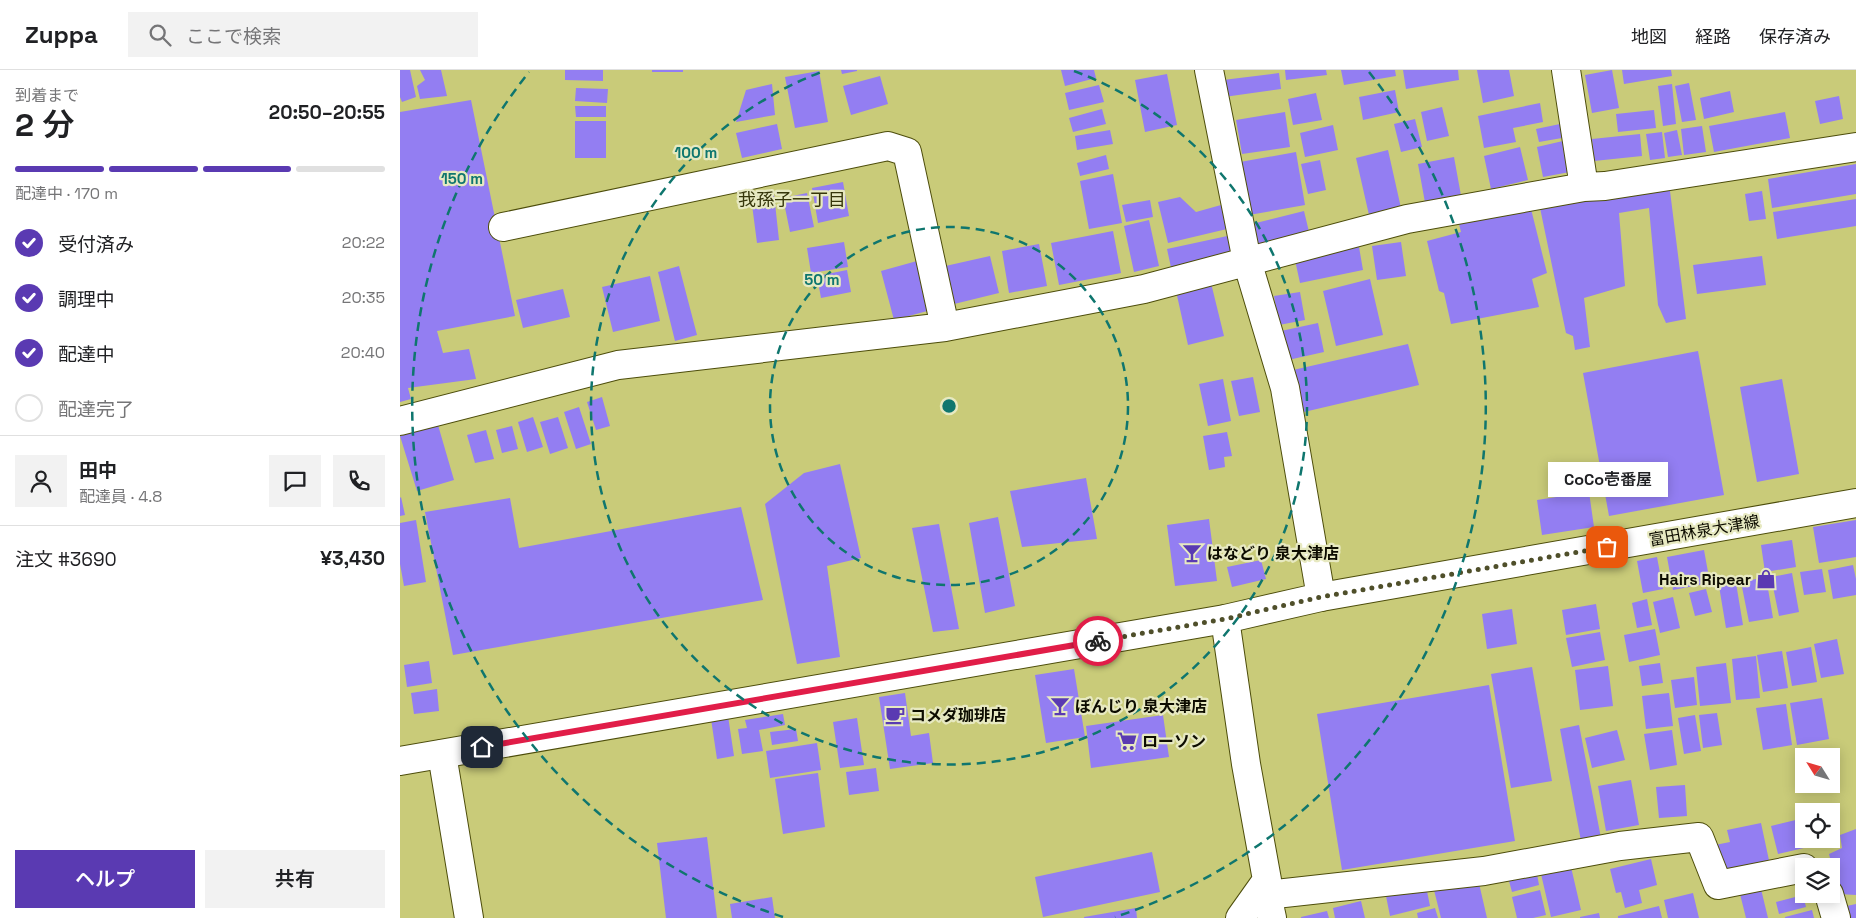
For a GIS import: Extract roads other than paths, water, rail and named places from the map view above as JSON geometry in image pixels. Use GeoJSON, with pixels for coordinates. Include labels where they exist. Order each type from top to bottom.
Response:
{"type":"FeatureCollection","features":[{"type":"Feature","properties":{"kind":"street"},"geometry":{"type":"LineString","coordinates":[[1209,70],[1247,261],[1285,388],[1321,597]]}},
{"type":"Feature","properties":{"kind":"street"},"geometry":{"type":"LineString","coordinates":[[1566,70],[1584,187]]}},
{"type":"Feature","properties":{"kind":"street"},"geometry":{"type":"LineString","coordinates":[[503,228],[888,146],[906,152],[945,327]]}},
{"type":"Feature","properties":{"kind":"street"},"geometry":{"type":"LineString","coordinates":[[400,421],[618,365],[945,327],[1144,289],[1407,219],[1584,187],[1605,186],[1856,147]]}},
{"type":"Feature","properties":{"kind":"street","name":"富田林泉大津線"},"geometry":{"type":"LineString","coordinates":[[400,761],[1225,619],[1321,597],[1856,503]]}},
{"type":"Feature","properties":{"kind":"street"},"geometry":{"type":"LineString","coordinates":[[1225,619],[1246,764],[1269,898]]}},
{"type":"Feature","properties":{"kind":"street"},"geometry":{"type":"LineString","coordinates":[[442,754],[469,918]]}},
{"type":"Feature","properties":{"kind":"street"},"geometry":{"type":"LineString","coordinates":[[1240,918],[1269,898],[1484,871],[1620,846],[1699,837],[1718,885],[1795,870]]}},
{"type":"Feature","properties":{"kind":"street"},"geometry":{"type":"LineString","coordinates":[[1832,903],[1836,918]]}},
{"type":"Feature","properties":{"kind":"place","name":"CoCo壱番屋"},"geometry":{"type":"Point","coordinates":[1607,547]}},
{"type":"Feature","properties":{"kind":"place","name":"はなどり 泉大津店"},"geometry":{"type":"Point","coordinates":[1192,553]}},
{"type":"Feature","properties":{"kind":"place","name":"Hairs Ripear"},"geometry":{"type":"Point","coordinates":[1766,579]}},
{"type":"Feature","properties":{"kind":"place","name":"ぼんじり 泉大津店"},"geometry":{"type":"Point","coordinates":[1060,706]}},
{"type":"Feature","properties":{"kind":"place","name":"コメダ珈琲店"},"geometry":{"type":"Point","coordinates":[895,715]}},
{"type":"Feature","properties":{"kind":"place","name":"ローソン"},"geometry":{"type":"Point","coordinates":[1127,741]}},
{"type":"Feature","properties":{"kind":"district","name":"我孫子一丁目"},"geometry":{"type":"Point","coordinates":[792,200]}}]}
